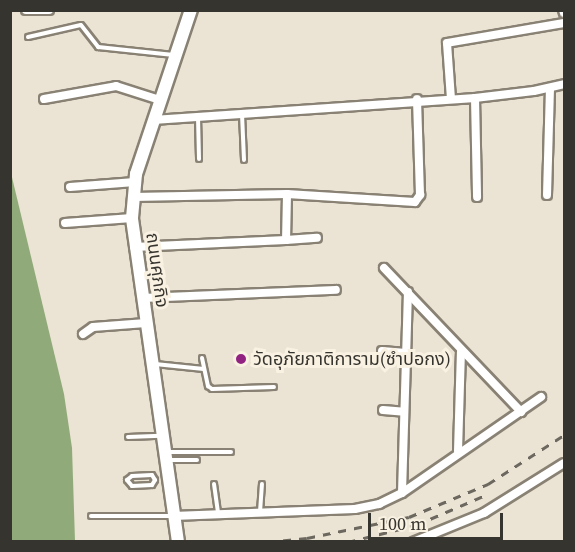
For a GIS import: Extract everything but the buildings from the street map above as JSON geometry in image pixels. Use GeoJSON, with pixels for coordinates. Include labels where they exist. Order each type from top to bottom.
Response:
{"type":"FeatureCollection","features":[{"type":"Feature","properties":{"kind":"main road","name":"ถนนศุภกิจ"},"geometry":{"type":"LineString","coordinates":[[177,542],[173,516],[162,480],[165,456],[162,436],[161,364],[146,323],[134,247],[132,218],[135,182],[153,120],[190,11]]}},
{"type":"Feature","properties":{"kind":"street"},"geometry":{"type":"LineString","coordinates":[[26,10],[49,10]]}},
{"type":"Feature","properties":{"kind":"street"},"geometry":{"type":"LineString","coordinates":[[451,99],[447,43],[564,23]]}},
{"type":"Feature","properties":{"kind":"street"},"geometry":{"type":"LineString","coordinates":[[153,120],[417,99],[475,98],[564,84]]}},
{"type":"Feature","properties":{"kind":"street"},"geometry":{"type":"LineString","coordinates":[[44,99],[116,86],[160,99]]}},
{"type":"Feature","properties":{"kind":"street"},"geometry":{"type":"LineString","coordinates":[[547,195],[550,88]]}},
{"type":"Feature","properties":{"kind":"street"},"geometry":{"type":"LineString","coordinates":[[475,98],[477,197]]}},
{"type":"Feature","properties":{"kind":"street"},"geometry":{"type":"LineString","coordinates":[[133,197],[287,194],[417,201],[417,99]]}},
{"type":"Feature","properties":{"kind":"street"},"geometry":{"type":"LineString","coordinates":[[70,187],[135,182]]}},
{"type":"Feature","properties":{"kind":"street"},"geometry":{"type":"LineString","coordinates":[[286,240],[287,194]]}},
{"type":"Feature","properties":{"kind":"street"},"geometry":{"type":"LineString","coordinates":[[64,223],[132,218]]}},
{"type":"Feature","properties":{"kind":"street"},"geometry":{"type":"LineString","coordinates":[[134,247],[317,238]]}},
{"type":"Feature","properties":{"kind":"street"},"geometry":{"type":"LineString","coordinates":[[384,268],[521,412]]}},
{"type":"Feature","properties":{"kind":"street"},"geometry":{"type":"LineString","coordinates":[[142,298],[336,290]]}},
{"type":"Feature","properties":{"kind":"street"},"geometry":{"type":"LineString","coordinates":[[402,493],[408,292]]}},
{"type":"Feature","properties":{"kind":"street"},"geometry":{"type":"LineString","coordinates":[[83,334],[93,327],[146,323]]}},
{"type":"Feature","properties":{"kind":"street"},"geometry":{"type":"LineString","coordinates":[[382,351],[406,353]]}},
{"type":"Feature","properties":{"kind":"street"},"geometry":{"type":"LineString","coordinates":[[458,452],[461,351]]}},
{"type":"Feature","properties":{"kind":"street"},"geometry":{"type":"LineString","coordinates":[[173,516],[356,509],[402,493],[458,452],[541,397]]}},
{"type":"Feature","properties":{"kind":"street"},"geometry":{"type":"LineString","coordinates":[[383,410],[404,412]]}},
{"type":"Feature","properties":{"kind":"street"},"geometry":{"type":"LineString","coordinates":[[413,542],[484,513],[564,463]]}},
{"type":"Feature","properties":{"kind":"lane"},"geometry":{"type":"LineString","coordinates":[[27,37],[81,25],[98,47],[175,55]]}},
{"type":"Feature","properties":{"kind":"lane"},"geometry":{"type":"LineString","coordinates":[[242,113],[244,160]]}},
{"type":"Feature","properties":{"kind":"lane"},"geometry":{"type":"LineString","coordinates":[[198,117],[199,159]]}},
{"type":"Feature","properties":{"kind":"lane"},"geometry":{"type":"LineString","coordinates":[[202,358],[212,389],[274,387]]}},
{"type":"Feature","properties":{"kind":"lane"},"geometry":{"type":"LineString","coordinates":[[161,364],[204,369]]}},
{"type":"Feature","properties":{"kind":"lane"},"geometry":{"type":"LineString","coordinates":[[128,436],[162,436]]}},
{"type":"Feature","properties":{"kind":"lane"},"geometry":{"type":"LineString","coordinates":[[165,456],[231,452]]}},
{"type":"Feature","properties":{"kind":"lane"},"geometry":{"type":"LineString","coordinates":[[165,456],[197,460]]}},
{"type":"Feature","properties":{"kind":"lane"},"geometry":{"type":"LineString","coordinates":[[152,475],[162,480],[152,485],[132,486],[127,480],[132,476],[152,475]]}},
{"type":"Feature","properties":{"kind":"lane"},"geometry":{"type":"LineString","coordinates":[[214,484],[218,514]]}},
{"type":"Feature","properties":{"kind":"lane"},"geometry":{"type":"LineString","coordinates":[[260,513],[262,484]]}},
{"type":"Feature","properties":{"kind":"lane"},"geometry":{"type":"LineString","coordinates":[[91,516],[173,516]]}},
{"type":"Feature","properties":{"kind":"shaded area"},"geometry":{"type":"Polygon","coordinates":[[[10,169],[64,394],[72,448],[75,541],[11,541],[10,169]]]}},
{"type":"Feature","properties":{"kind":"railway"},"geometry":{"type":"LineString","coordinates":[[267,542],[307,538],[409,517],[488,484],[564,435]]}},
{"type":"Feature","properties":{"kind":"railway"},"geometry":{"type":"LineString","coordinates":[[348,542],[416,525],[483,496]]}},
{"type":"Feature","properties":{"kind":"place","name":"วัดอุภัยภาติการาม(ซำปอกง)"},"geometry":{"type":"Point","coordinates":[241,359]}}]}
